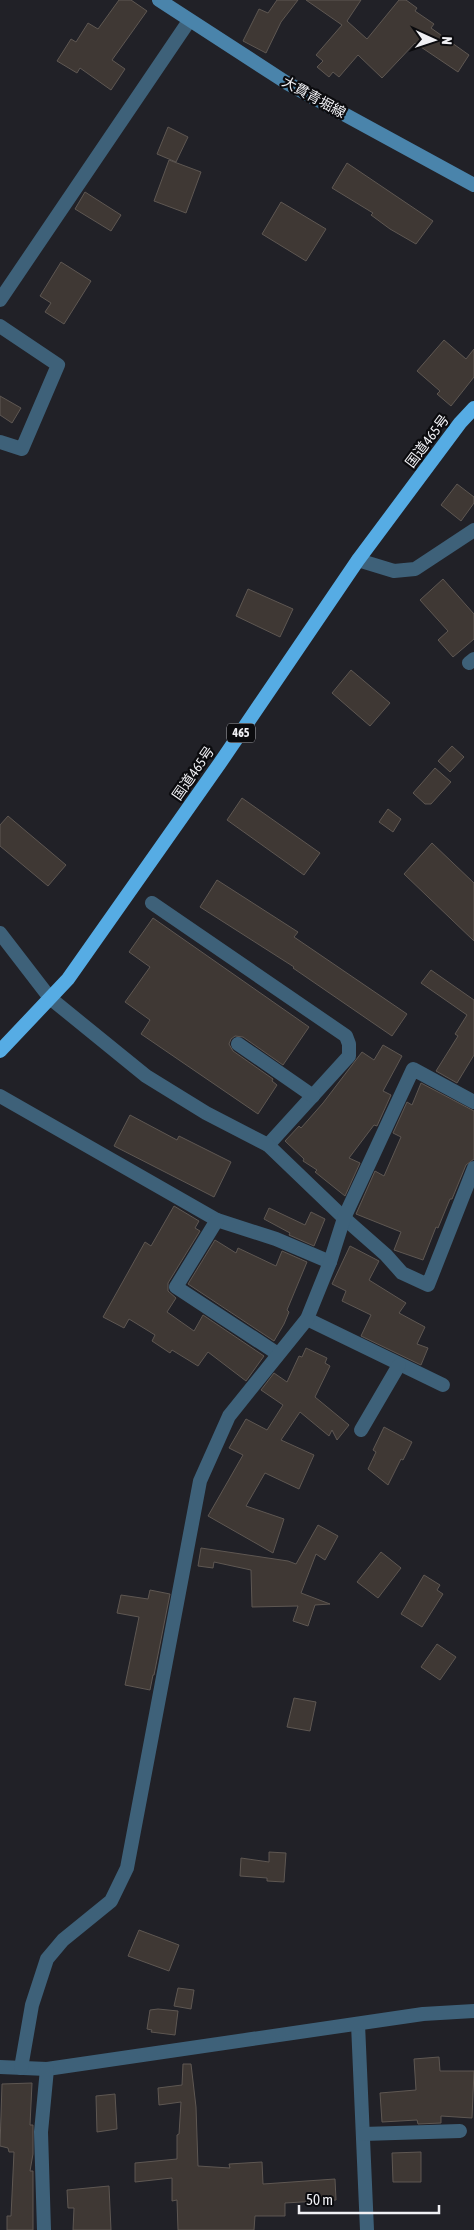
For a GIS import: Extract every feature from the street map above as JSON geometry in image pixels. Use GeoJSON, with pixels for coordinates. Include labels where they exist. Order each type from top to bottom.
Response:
{"type":"FeatureCollection","features":[{"type":"Feature","properties":{"kind":"highway","name":"国道465号"},"geometry":{"type":"LineString","coordinates":[[0,1052],[68,979],[220,763],[358,560],[460,423],[474,408]]}},
{"type":"Feature","properties":{"kind":"main road","name":"大貫青堀線"},"geometry":{"type":"LineString","coordinates":[[159,0],[287,83],[474,185]]}},
{"type":"Feature","properties":{"kind":"street"},"geometry":{"type":"LineString","coordinates":[[0,300],[189,20]]}},
{"type":"Feature","properties":{"kind":"street"},"geometry":{"type":"LineString","coordinates":[[0,326],[58,366],[22,449],[0,442]]}},
{"type":"Feature","properties":{"kind":"street"},"geometry":{"type":"LineString","coordinates":[[358,560],[394,570],[414,569],[474,530]]}},
{"type":"Feature","properties":{"kind":"street"},"geometry":{"type":"LineString","coordinates":[[152,903],[346,1036],[349,1044],[349,1056],[268,1145]]}},
{"type":"Feature","properties":{"kind":"street"},"geometry":{"type":"LineString","coordinates":[[0,933],[50,998],[146,1076],[206,1113],[268,1145],[344,1218],[386,1255],[402,1273],[428,1285],[474,1168]]}},
{"type":"Feature","properties":{"kind":"street"},"geometry":{"type":"LineString","coordinates":[[238,1044],[313,1096]]}},
{"type":"Feature","properties":{"kind":"street"},"geometry":{"type":"LineString","coordinates":[[21,2068],[32,2005],[47,1959],[63,1940],[111,1902],[127,1868],[200,1481],[229,1416],[307,1319],[330,1262],[344,1218],[414,1069],[473,1099]]}},
{"type":"Feature","properties":{"kind":"street"},"geometry":{"type":"LineString","coordinates":[[0,1096],[217,1220],[276,1239],[330,1262]]}},
{"type":"Feature","properties":{"kind":"street"},"geometry":{"type":"LineString","coordinates":[[217,1220],[176,1287],[278,1354]]}},
{"type":"Feature","properties":{"kind":"street"},"geometry":{"type":"LineString","coordinates":[[307,1319],[443,1385]]}},
{"type":"Feature","properties":{"kind":"street"},"geometry":{"type":"LineString","coordinates":[[361,1430],[399,1365]]}},
{"type":"Feature","properties":{"kind":"street"},"geometry":{"type":"LineString","coordinates":[[0,2067],[47,2068],[423,2014],[474,2011]]}},
{"type":"Feature","properties":{"kind":"street"},"geometry":{"type":"LineString","coordinates":[[358,2024],[367,2230]]}},
{"type":"Feature","properties":{"kind":"street"},"geometry":{"type":"LineString","coordinates":[[44,2230],[41,2132],[47,2068]]}},
{"type":"Feature","properties":{"kind":"street"},"geometry":{"type":"LineString","coordinates":[[363,2134],[460,2131]]}},
{"type":"Feature","properties":{"kind":"building"},"geometry":{"type":"Polygon","coordinates":[[[119,0],[131,0],[147,11],[112,60],[125,69],[111,90],[80,68],[77,73],[57,61],[71,39],[76,42],[88,23],[98,29],[119,0]]]}},
{"type":"Feature","properties":{"kind":"building"},"geometry":{"type":"Polygon","coordinates":[[[277,0],[298,0],[281,22],[266,53],[243,41],[259,9],[268,13],[277,0]]]}},
{"type":"Feature","properties":{"kind":"building"},"geometry":{"type":"Polygon","coordinates":[[[306,0],[361,0],[347,21],[367,39],[399,0],[406,0],[417,8],[415,11],[434,24],[431,28],[469,55],[458,72],[415,43],[382,78],[358,55],[339,77],[333,72],[329,77],[317,67],[323,61],[316,55],[342,25],[306,0]]]}},
{"type":"Feature","properties":{"kind":"building"},"geometry":{"type":"Polygon","coordinates":[[[168,127],[188,137],[176,162],[157,154],[168,127]]]}},
{"type":"Feature","properties":{"kind":"building"},"geometry":{"type":"Polygon","coordinates":[[[169,160],[201,172],[186,213],[154,201],[169,160]]]}},
{"type":"Feature","properties":{"kind":"building"},"geometry":{"type":"Polygon","coordinates":[[[347,163],[433,221],[416,244],[390,229],[371,215],[373,213],[332,188],[347,163]]]}},
{"type":"Feature","properties":{"kind":"building"},"geometry":{"type":"Polygon","coordinates":[[[85,192],[121,215],[111,231],[75,209],[85,192]]]}},
{"type":"Feature","properties":{"kind":"building"},"geometry":{"type":"Polygon","coordinates":[[[281,202],[326,229],[306,261],[262,234],[281,202]]]}},
{"type":"Feature","properties":{"kind":"building"},"geometry":{"type":"Polygon","coordinates":[[[61,262],[91,281],[64,324],[45,312],[51,303],[40,296],[61,262]]]}},
{"type":"Feature","properties":{"kind":"building"},"geometry":{"type":"Polygon","coordinates":[[[444,340],[466,359],[474,349],[474,377],[451,406],[437,394],[440,391],[417,371],[444,340]]]}},
{"type":"Feature","properties":{"kind":"building"},"geometry":{"type":"Polygon","coordinates":[[[0,396],[21,408],[12,423],[0,415],[0,396]]]}},
{"type":"Feature","properties":{"kind":"building"},"geometry":{"type":"Polygon","coordinates":[[[457,484],[474,497],[474,503],[461,521],[441,505],[457,484]]]}},
{"type":"Feature","properties":{"kind":"building"},"geometry":{"type":"Polygon","coordinates":[[[443,579],[474,614],[474,639],[453,657],[438,640],[448,631],[420,600],[443,579]]]}},
{"type":"Feature","properties":{"kind":"building"},"geometry":{"type":"Polygon","coordinates":[[[248,589],[293,609],[280,637],[236,616],[248,589]]]}},
{"type":"Feature","properties":{"kind":"building"},"geometry":{"type":"Polygon","coordinates":[[[351,670],[390,703],[370,726],[332,693],[351,670]]]}},
{"type":"Feature","properties":{"kind":"building"},"geometry":{"type":"Polygon","coordinates":[[[452,746],[464,757],[450,772],[438,761],[452,746]]]}},
{"type":"Feature","properties":{"kind":"building"},"geometry":{"type":"Polygon","coordinates":[[[435,768],[451,782],[431,804],[425,804],[413,793],[435,768]]]}},
{"type":"Feature","properties":{"kind":"building"},"geometry":{"type":"Polygon","coordinates":[[[242,798],[320,853],[304,875],[227,820],[242,798]]]}},
{"type":"Feature","properties":{"kind":"building"},"geometry":{"type":"Polygon","coordinates":[[[388,809],[401,819],[393,832],[379,822],[388,809]]]}},
{"type":"Feature","properties":{"kind":"building"},"geometry":{"type":"Polygon","coordinates":[[[8,816],[66,865],[48,886],[0,846],[0,825],[8,816]]]}},
{"type":"Feature","properties":{"kind":"building"},"geometry":{"type":"Polygon","coordinates":[[[432,843],[474,883],[474,941],[404,874],[432,843]]]}},
{"type":"Feature","properties":{"kind":"building"},"geometry":{"type":"Polygon","coordinates":[[[217,880],[298,932],[294,937],[407,1014],[392,1036],[294,967],[200,907],[217,880]]]}},
{"type":"Feature","properties":{"kind":"building"},"geometry":{"type":"Polygon","coordinates":[[[153,918],[309,1027],[283,1065],[243,1037],[235,1036],[231,1039],[229,1044],[233,1051],[273,1079],[272,1081],[277,1085],[258,1114],[141,1034],[150,1020],[125,1002],[150,967],[129,952],[153,918]]]}},
{"type":"Feature","properties":{"kind":"building"},"geometry":{"type":"Polygon","coordinates":[[[431,970],[474,1000],[474,1055],[457,1083],[436,1071],[458,1036],[455,1034],[467,1015],[421,983],[431,970]]]}},
{"type":"Feature","properties":{"kind":"building"},"geometry":{"type":"Polygon","coordinates":[[[383,1045],[402,1056],[383,1091],[391,1095],[377,1126],[374,1125],[349,1158],[360,1163],[345,1196],[315,1172],[317,1170],[303,1161],[304,1159],[285,1141],[299,1126],[301,1128],[323,1103],[362,1052],[374,1060],[383,1045]]]}},
{"type":"Feature","properties":{"kind":"building"},"geometry":{"type":"Polygon","coordinates":[[[421,1083],[474,1111],[474,1159],[466,1165],[438,1228],[436,1227],[423,1260],[394,1250],[401,1232],[356,1214],[375,1171],[384,1176],[401,1137],[393,1133],[407,1102],[412,1105],[421,1083]]]}},
{"type":"Feature","properties":{"kind":"building"},"geometry":{"type":"Polygon","coordinates":[[[130,1115],[177,1140],[179,1136],[231,1162],[214,1197],[114,1146],[130,1115]]]}},
{"type":"Feature","properties":{"kind":"building"},"geometry":{"type":"Polygon","coordinates":[[[174,1206],[199,1221],[195,1228],[200,1231],[168,1283],[168,1291],[176,1298],[167,1312],[194,1331],[203,1315],[264,1356],[246,1381],[208,1352],[198,1366],[172,1350],[170,1353],[152,1341],[155,1335],[129,1319],[124,1328],[103,1317],[145,1242],[151,1246],[174,1206]]]}},
{"type":"Feature","properties":{"kind":"building"},"geometry":{"type":"Polygon","coordinates":[[[269,1208],[305,1225],[311,1212],[325,1219],[314,1246],[289,1235],[290,1233],[264,1219],[269,1208]]]}},
{"type":"Feature","properties":{"kind":"building"},"geometry":{"type":"Polygon","coordinates":[[[215,1240],[236,1253],[238,1248],[276,1266],[282,1251],[307,1262],[287,1310],[289,1312],[284,1324],[274,1341],[188,1284],[215,1240]]]}},
{"type":"Feature","properties":{"kind":"building"},"geometry":{"type":"Polygon","coordinates":[[[350,1246],[379,1261],[369,1280],[406,1303],[399,1313],[425,1327],[417,1344],[428,1348],[421,1365],[361,1336],[371,1315],[342,1301],[346,1291],[332,1284],[350,1246]]]}},
{"type":"Feature","properties":{"kind":"building"},"geometry":{"type":"Polygon","coordinates":[[[306,1348],[327,1358],[325,1363],[330,1366],[315,1397],[349,1425],[337,1440],[332,1430],[329,1436],[300,1412],[281,1440],[314,1455],[299,1489],[265,1473],[246,1506],[284,1519],[273,1553],[208,1516],[243,1455],[229,1448],[246,1419],[267,1430],[283,1405],[261,1390],[274,1373],[287,1382],[299,1356],[302,1357],[306,1348]]]}},
{"type":"Feature","properties":{"kind":"building"},"geometry":{"type":"Polygon","coordinates":[[[384,1427],[412,1442],[388,1485],[368,1469],[376,1452],[373,1450],[384,1427]]]}},
{"type":"Feature","properties":{"kind":"building"},"geometry":{"type":"Polygon","coordinates":[[[318,1525],[338,1536],[325,1560],[316,1554],[301,1593],[330,1604],[315,1605],[308,1626],[293,1621],[298,1606],[252,1607],[251,1570],[214,1562],[213,1568],[198,1566],[201,1548],[288,1561],[296,1564],[318,1525]]]}},
{"type":"Feature","properties":{"kind":"building"},"geometry":{"type":"Polygon","coordinates":[[[381,1552],[401,1568],[378,1598],[357,1582],[381,1552]]]}},
{"type":"Feature","properties":{"kind":"building"},"geometry":{"type":"Polygon","coordinates":[[[424,1575],[440,1585],[437,1590],[443,1594],[422,1627],[401,1614],[424,1575]]]}},
{"type":"Feature","properties":{"kind":"building"},"geometry":{"type":"Polygon","coordinates":[[[150,1590],[170,1594],[150,1690],[125,1685],[139,1617],[117,1613],[121,1595],[148,1599],[150,1590]]]}},
{"type":"Feature","properties":{"kind":"building"},"geometry":{"type":"Polygon","coordinates":[[[437,1644],[456,1657],[440,1680],[421,1667],[437,1644]]]}},
{"type":"Feature","properties":{"kind":"building"},"geometry":{"type":"Polygon","coordinates":[[[294,1698],[316,1702],[310,1731],[287,1727],[294,1698]]]}},
{"type":"Feature","properties":{"kind":"building"},"geometry":{"type":"Polygon","coordinates":[[[269,1852],[286,1853],[284,1882],[267,1881],[267,1878],[240,1876],[241,1858],[269,1862],[269,1852]]]}},
{"type":"Feature","properties":{"kind":"building"},"geometry":{"type":"Polygon","coordinates":[[[139,1930],[179,1945],[169,1971],[128,1956],[139,1930]]]}},
{"type":"Feature","properties":{"kind":"building"},"geometry":{"type":"Polygon","coordinates":[[[178,1988],[194,1990],[191,2009],[174,2006],[178,1988]]]}},
{"type":"Feature","properties":{"kind":"building"},"geometry":{"type":"Polygon","coordinates":[[[150,2010],[178,2011],[175,2035],[151,2032],[152,2030],[147,2029],[150,2010]]]}},
{"type":"Feature","properties":{"kind":"building"},"geometry":{"type":"Polygon","coordinates":[[[439,2057],[440,2071],[474,2071],[472,2118],[441,2116],[441,2123],[418,2124],[417,2120],[382,2122],[380,2093],[416,2090],[414,2059],[439,2057]]]}},
{"type":"Feature","properties":{"kind":"building"},"geometry":{"type":"Polygon","coordinates":[[[183,2064],[191,2064],[196,2107],[198,2166],[230,2168],[229,2164],[262,2162],[263,2184],[335,2179],[336,2200],[285,2203],[285,2216],[255,2216],[254,2230],[178,2230],[177,2200],[172,2201],[172,2178],[135,2182],[135,2163],[177,2159],[177,2135],[179,2134],[181,2102],[159,2105],[158,2088],[182,2085],[183,2064]]]}},
{"type":"Feature","properties":{"kind":"building"},"geometry":{"type":"Polygon","coordinates":[[[32,2083],[30,2125],[33,2125],[33,2154],[30,2171],[33,2171],[33,2230],[7,2230],[7,2216],[11,2216],[14,2152],[9,2152],[8,2148],[0,2146],[2,2084],[32,2083]]]}},
{"type":"Feature","properties":{"kind":"building"},"geometry":{"type":"Polygon","coordinates":[[[115,2094],[117,2129],[97,2132],[96,2096],[115,2094]]]}},
{"type":"Feature","properties":{"kind":"building"},"geometry":{"type":"Polygon","coordinates":[[[421,2152],[421,2182],[393,2182],[392,2153],[421,2152]]]}},
{"type":"Feature","properties":{"kind":"building"},"geometry":{"type":"Polygon","coordinates":[[[109,2186],[111,2230],[73,2230],[74,2208],[68,2208],[67,2190],[109,2186]]]}}]}
